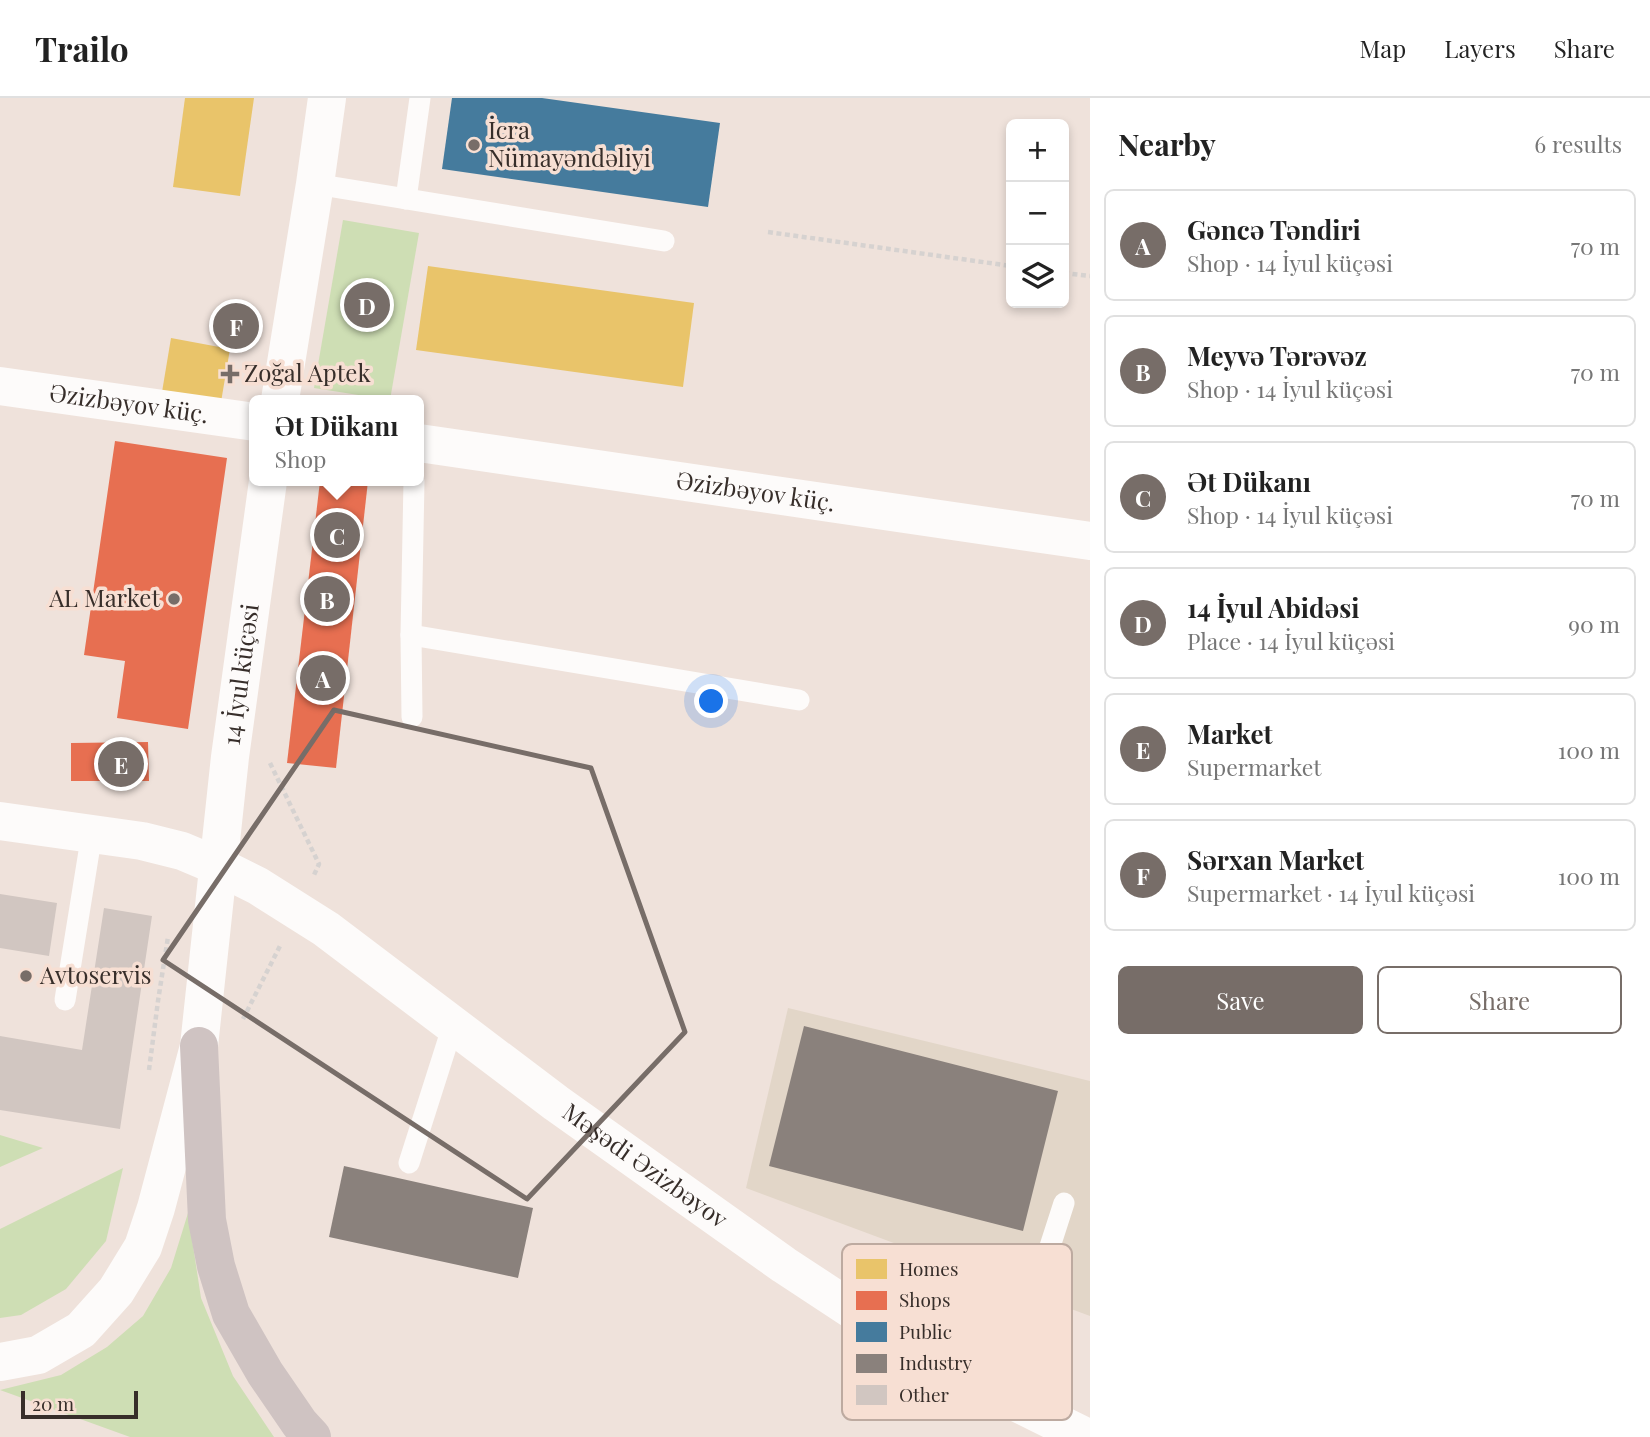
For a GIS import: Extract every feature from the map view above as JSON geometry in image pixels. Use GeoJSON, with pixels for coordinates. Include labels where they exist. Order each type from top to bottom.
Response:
{"type":"FeatureCollection","features":[{"type":"Feature","properties":{"kind":"highway"},"geometry":{"type":"LineString","coordinates":[[199,1046],[207,1220],[216,1266],[231,1314],[265,1373],[312,1437]]}},
{"type":"Feature","properties":{"kind":"street"},"geometry":{"type":"LineString","coordinates":[[281,395],[316,184],[327,98]]}},
{"type":"Feature","properties":{"kind":"street","name":"Əzizbəyov küç."},"geometry":{"type":"LineString","coordinates":[[0,386],[249,421]]}},
{"type":"Feature","properties":{"kind":"street","name":"Əzizbəyov küç."},"geometry":{"type":"LineString","coordinates":[[424,444],[1090,541]]}},
{"type":"Feature","properties":{"kind":"street","name":"14 İyul küçəsi"},"geometry":{"type":"LineString","coordinates":[[0,1362],[38,1355],[81,1330],[116,1291],[143,1247],[156,1208],[199,1046],[230,757],[267,486]]}},
{"type":"Feature","properties":{"kind":"street","name":"Məşədi Əzizbəyov"},"geometry":{"type":"LineString","coordinates":[[0,821],[92,832],[182,851],[258,886],[326,929],[556,1102],[784,1265],[842,1303]]}},
{"type":"Feature","properties":{"kind":"street","name":"Məşədi Əzizbəyov"},"geometry":{"type":"LineString","coordinates":[[1052,1420],[1086,1437]]}},
{"type":"Feature","properties":{"kind":"lane"},"geometry":{"type":"LineString","coordinates":[[405,199],[421,98]]}},
{"type":"Feature","properties":{"kind":"lane"},"geometry":{"type":"LineString","coordinates":[[316,184],[664,241]]}},
{"type":"Feature","properties":{"kind":"lane"},"geometry":{"type":"LineString","coordinates":[[412,717],[414,486]]}},
{"type":"Feature","properties":{"kind":"lane"},"geometry":{"type":"LineString","coordinates":[[411,635],[799,700]]}},
{"type":"Feature","properties":{"kind":"lane"},"geometry":{"type":"LineString","coordinates":[[65,1000],[92,832]]}},
{"type":"Feature","properties":{"kind":"lane"},"geometry":{"type":"LineString","coordinates":[[409,1163],[453,1026]]}},
{"type":"Feature","properties":{"kind":"lane"},"geometry":{"type":"LineString","coordinates":[[1051,1244],[1064,1203]]}},
{"type":"Feature","properties":{"kind":"path"},"geometry":{"type":"LineString","coordinates":[[768,232],[1006,264]]}},
{"type":"Feature","properties":{"kind":"path"},"geometry":{"type":"LineString","coordinates":[[1069,274],[1090,276]]}},
{"type":"Feature","properties":{"kind":"path"},"geometry":{"type":"LineString","coordinates":[[148,1080],[169,933]]}},
{"type":"Feature","properties":{"kind":"highlighted area"},"geometry":{"type":"Polygon","coordinates":[[[334,710],[591,768],[685,1032],[527,1199],[163,960],[334,710]]]}},
{"type":"Feature","properties":{"kind":"shaded area"},"geometry":{"type":"Polygon","coordinates":[[[788,1008],[1090,1081],[1090,1316],[1072,1309],[1072,1244],[896,1244],[746,1188],[788,1008]]]}},
{"type":"Feature","properties":{"kind":"green space"},"geometry":{"type":"Polygon","coordinates":[[[343,220],[419,233],[391,395],[358,395],[314,388],[343,220]]]}},
{"type":"Feature","properties":{"kind":"green space"},"geometry":{"type":"Polygon","coordinates":[[[0,1135],[43,1148],[0,1167],[0,1135]]]}},
{"type":"Feature","properties":{"kind":"green space"},"geometry":{"type":"Polygon","coordinates":[[[123,1168],[106,1241],[66,1289],[21,1315],[0,1318],[0,1229],[123,1168]]]}},
{"type":"Feature","properties":{"kind":"green space"},"geometry":{"type":"Polygon","coordinates":[[[188,1213],[201,1298],[233,1376],[274,1437],[130,1437],[0,1390],[61,1375],[107,1347],[143,1316],[171,1268],[188,1213]]]}},
{"type":"Feature","properties":{"kind":"building: Homes"},"geometry":{"type":"Polygon","coordinates":[[[185,98],[254,98],[240,196],[173,187],[185,98]]]}},
{"type":"Feature","properties":{"kind":"building: Homes"},"geometry":{"type":"Polygon","coordinates":[[[428,266],[694,303],[683,387],[416,350],[428,266]]]}},
{"type":"Feature","properties":{"kind":"building: Homes"},"geometry":{"type":"Polygon","coordinates":[[[171,338],[230,349],[221,402],[162,392],[171,338]]]}},
{"type":"Feature","properties":{"kind":"building: Shops"},"geometry":{"type":"Polygon","coordinates":[[[115,441],[227,458],[188,729],[117,718],[125,661],[84,655],[115,441]]]}},
{"type":"Feature","properties":{"kind":"building: Shops"},"geometry":{"type":"Polygon","coordinates":[[[319,486],[367,486],[336,768],[287,763],[319,486]]]}},
{"type":"Feature","properties":{"kind":"building: Shops"},"geometry":{"type":"Polygon","coordinates":[[[148,742],[149,781],[71,781],[71,743],[148,742]]]}},
{"type":"Feature","properties":{"kind":"building: Public"},"geometry":{"type":"Polygon","coordinates":[[[452,98],[542,98],[720,123],[708,207],[442,169],[452,98]]]}},
{"type":"Feature","properties":{"kind":"building: Industry"},"geometry":{"type":"Polygon","coordinates":[[[804,1026],[1058,1091],[1023,1231],[769,1166],[804,1026]]]}},
{"type":"Feature","properties":{"kind":"building: Industry"},"geometry":{"type":"Polygon","coordinates":[[[344,1166],[533,1208],[518,1278],[329,1237],[344,1166]]]}},
{"type":"Feature","properties":{"kind":"building: Other"},"geometry":{"type":"Polygon","coordinates":[[[0,894],[57,903],[49,956],[0,948],[0,894]]]}},
{"type":"Feature","properties":{"kind":"building: Other"},"geometry":{"type":"Polygon","coordinates":[[[104,908],[152,916],[120,1129],[0,1110],[0,1036],[82,1050],[104,908]]]}},
{"type":"Feature","properties":{"kind":"place","name":"İcra Nümayəndəliyi"},"geometry":{"type":"Point","coordinates":[474,145]}},
{"type":"Feature","properties":{"kind":"place","name":"14 İyul Abidəsi"},"geometry":{"type":"Point","coordinates":[367,305]}},
{"type":"Feature","properties":{"kind":"place","name":"Sərxan Market"},"geometry":{"type":"Point","coordinates":[236,326]}},
{"type":"Feature","properties":{"kind":"place","name":"Zoğal Aptek"},"geometry":{"type":"Point","coordinates":[230,374]}},
{"type":"Feature","properties":{"kind":"place","name":"Ət Dükanı"},"geometry":{"type":"Point","coordinates":[337,535]}},
{"type":"Feature","properties":{"kind":"place","name":"AL Market"},"geometry":{"type":"Point","coordinates":[174,599]}},
{"type":"Feature","properties":{"kind":"place","name":"Meyvə Tərəvəz"},"geometry":{"type":"Point","coordinates":[327,599]}},
{"type":"Feature","properties":{"kind":"place","name":"Gəncə Təndiri"},"geometry":{"type":"Point","coordinates":[323,678]}},
{"type":"Feature","properties":{"kind":"place","name":"Market"},"geometry":{"type":"Point","coordinates":[121,764]}},
{"type":"Feature","properties":{"kind":"place","name":"Avtoservis"},"geometry":{"type":"Point","coordinates":[26,976]}}]}
